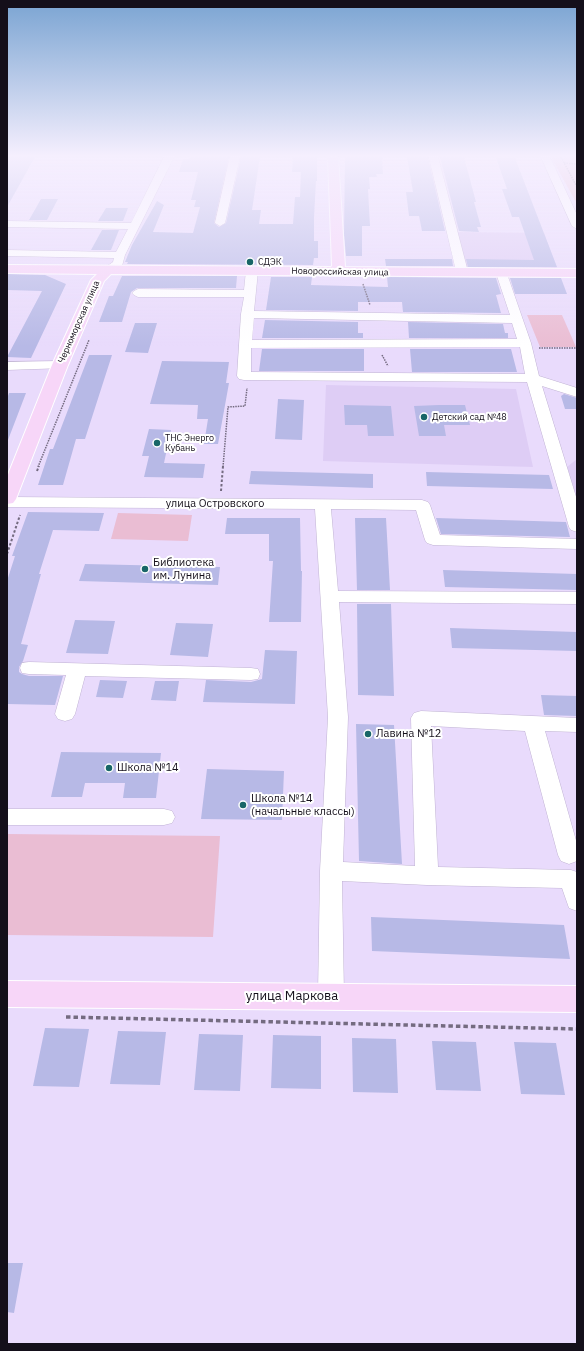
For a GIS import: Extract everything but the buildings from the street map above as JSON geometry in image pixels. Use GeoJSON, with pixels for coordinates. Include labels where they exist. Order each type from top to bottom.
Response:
{"type":"FeatureCollection","features":[{"type":"Feature","properties":{"kind":"main road"},"geometry":{"type":"LineString","coordinates":[[333,272],[339,267],[336,220]]}},
{"type":"Feature","properties":{"kind":"main road","name":"Новороссийская улица"},"geometry":{"type":"LineString","coordinates":[[7,269],[106,271],[577,273]]}},
{"type":"Feature","properties":{"kind":"main road","name":"Черноморская улица"},"geometry":{"type":"LineString","coordinates":[[7,498],[60,365],[98,280],[106,271]]}},
{"type":"Feature","properties":{"kind":"main road","name":"улица Маркова"},"geometry":{"type":"LineString","coordinates":[[7,994],[331,996],[577,1000]]}},
{"type":"Feature","properties":{"kind":"street","name":"Черноморская улица"},"geometry":{"type":"LineString","coordinates":[[106,271],[118,264],[120,255],[138,220]]}},
{"type":"Feature","properties":{"kind":"street"},"geometry":{"type":"LineString","coordinates":[[449,220],[461,268],[456,273]]}},
{"type":"Feature","properties":{"kind":"street"},"geometry":{"type":"LineString","coordinates":[[7,224],[98,229],[135,226]]}},
{"type":"Feature","properties":{"kind":"street"},"geometry":{"type":"LineString","coordinates":[[7,253],[88,250],[120,255]]}},
{"type":"Feature","properties":{"kind":"street"},"geometry":{"type":"LineString","coordinates":[[252,271],[247,314],[244,376],[533,378],[577,393]]}},
{"type":"Feature","properties":{"kind":"street"},"geometry":{"type":"LineString","coordinates":[[502,273],[526,346],[533,378],[577,527]]}},
{"type":"Feature","properties":{"kind":"street"},"geometry":{"type":"LineString","coordinates":[[138,293],[249,294]]}},
{"type":"Feature","properties":{"kind":"street"},"geometry":{"type":"LineString","coordinates":[[247,314],[517,320]]}},
{"type":"Feature","properties":{"kind":"street"},"geometry":{"type":"LineString","coordinates":[[245,344],[526,346]]}},
{"type":"Feature","properties":{"kind":"street"},"geometry":{"type":"LineString","coordinates":[[7,366],[60,365]]}},
{"type":"Feature","properties":{"kind":"street","name":"улица Островского"},"geometry":{"type":"LineString","coordinates":[[7,502],[422,505],[433,540],[577,544]]}},
{"type":"Feature","properties":{"kind":"street"},"geometry":{"type":"LineString","coordinates":[[323,505],[338,717],[331,871],[331,996]]}},
{"type":"Feature","properties":{"kind":"street"},"geometry":{"type":"LineString","coordinates":[[330,596],[577,598]]}},
{"type":"Feature","properties":{"kind":"street"},"geometry":{"type":"LineString","coordinates":[[29,668],[252,674]]}},
{"type":"Feature","properties":{"kind":"street"},"geometry":{"type":"LineString","coordinates":[[65,714],[77,669]]}},
{"type":"Feature","properties":{"kind":"street"},"geometry":{"type":"LineString","coordinates":[[427,876],[421,718],[577,725]]}},
{"type":"Feature","properties":{"kind":"street"},"geometry":{"type":"LineString","coordinates":[[331,871],[427,876],[574,890],[573,853],[533,724]]}},
{"type":"Feature","properties":{"kind":"street"},"geometry":{"type":"LineString","coordinates":[[7,817],[164,817]]}},
{"type":"Feature","properties":{"kind":"path"},"geometry":{"type":"LineString","coordinates":[[36,473],[89,339]]}},
{"type":"Feature","properties":{"kind":"path"},"geometry":{"type":"LineString","coordinates":[[526,346],[577,348]]}},
{"type":"Feature","properties":{"kind":"path"},"geometry":{"type":"LineString","coordinates":[[220,504],[228,407],[245,406],[247,387],[244,376]]}},
{"type":"Feature","properties":{"kind":"path"},"geometry":{"type":"LineString","coordinates":[[7,554],[25,502]]}},
{"type":"Feature","properties":{"kind":"path"},"geometry":{"type":"LineString","coordinates":[[62,1017],[577,1029]]}},
{"type":"Feature","properties":{"kind":"shaded area"},"geometry":{"type":"Polygon","coordinates":[[[455,232],[544,233],[557,268],[463,267],[455,232]]]}},
{"type":"Feature","properties":{"kind":"shaded area"},"geometry":{"type":"Polygon","coordinates":[[[527,315],[562,315],[576,347],[540,347],[527,315]]]}},
{"type":"Feature","properties":{"kind":"shaded area","name":"Детский сад №48"},"geometry":{"type":"Polygon","coordinates":[[[326,385],[516,389],[533,467],[323,461],[326,385]]]}},
{"type":"Feature","properties":{"kind":"shaded area"},"geometry":{"type":"Polygon","coordinates":[[[577,459],[577,498],[567,467],[577,459]]]}},
{"type":"Feature","properties":{"kind":"shaded area"},"geometry":{"type":"Polygon","coordinates":[[[118,513],[192,515],[188,541],[111,539],[118,513]]]}},
{"type":"Feature","properties":{"kind":"shaded area"},"geometry":{"type":"Polygon","coordinates":[[[7,834],[220,836],[213,937],[7,935],[7,834]]]}},
{"type":"Feature","properties":{"kind":"place","name":"СДЭК"},"geometry":{"type":"Point","coordinates":[250,262]}},
{"type":"Feature","properties":{"kind":"place","name":"Детский сад №48"},"geometry":{"type":"Point","coordinates":[424,417]}},
{"type":"Feature","properties":{"kind":"place","name":"ТНС Энерго Кубань"},"geometry":{"type":"Point","coordinates":[157,443]}},
{"type":"Feature","properties":{"kind":"place","name":"Библиотека им. Лунина"},"geometry":{"type":"Point","coordinates":[145,569]}},
{"type":"Feature","properties":{"kind":"place","name":"Лавина №12"},"geometry":{"type":"Point","coordinates":[368,734]}},
{"type":"Feature","properties":{"kind":"place","name":"Школа №14"},"geometry":{"type":"Point","coordinates":[109,768]}},
{"type":"Feature","properties":{"kind":"place","name":"Школа №14 (начальные классы)"},"geometry":{"type":"Point","coordinates":[243,805]}}]}
